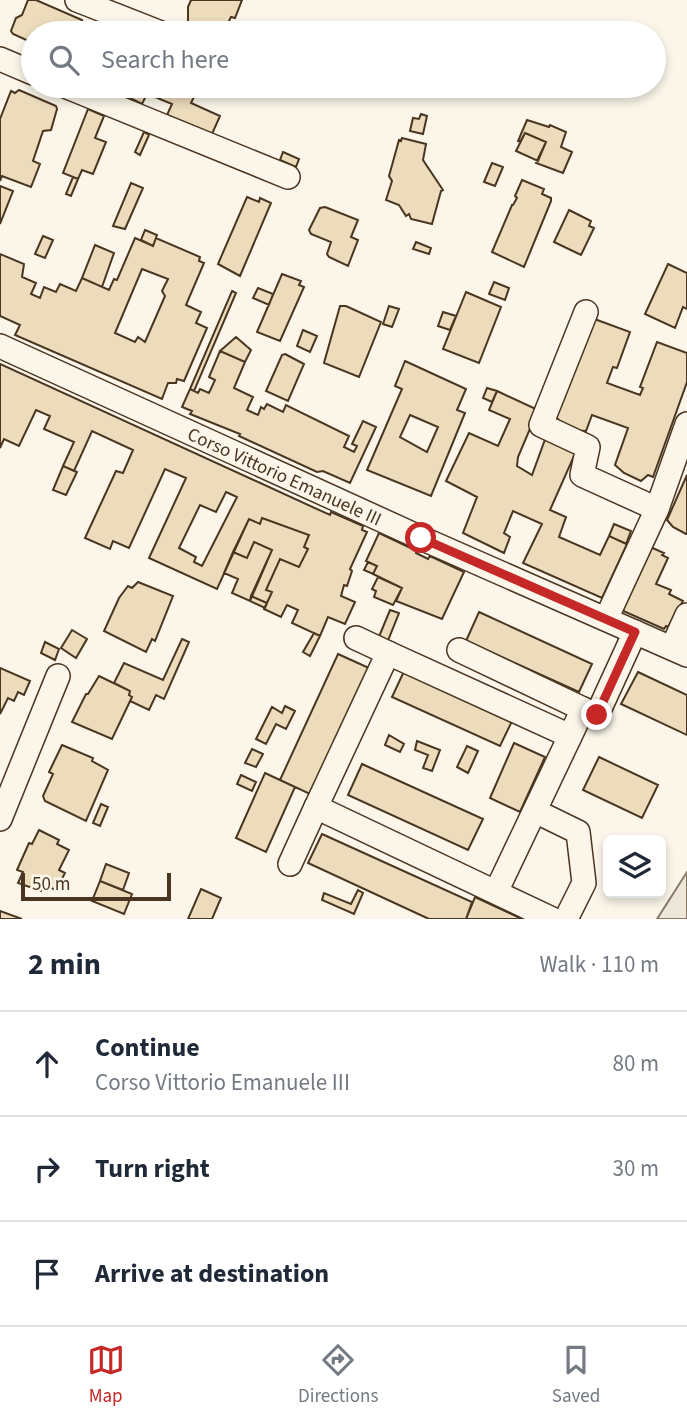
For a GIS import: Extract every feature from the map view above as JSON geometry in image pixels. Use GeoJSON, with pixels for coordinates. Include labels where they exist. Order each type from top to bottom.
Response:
{"type":"FeatureCollection","features":[{"type":"Feature","properties":{"kind":"street"},"geometry":{"type":"LineString","coordinates":[[77,0],[130,21]]}},
{"type":"Feature","properties":{"kind":"street"},"geometry":{"type":"LineString","coordinates":[[0,59],[21,68]]}},
{"type":"Feature","properties":{"kind":"street"},"geometry":{"type":"LineString","coordinates":[[94,98],[288,177]]}},
{"type":"Feature","properties":{"kind":"street"},"geometry":{"type":"LineString","coordinates":[[586,312],[541,425],[588,447],[582,475],[657,509]]}},
{"type":"Feature","properties":{"kind":"street","name":"Corso Vittorio Emanuele III"},"geometry":{"type":"LineString","coordinates":[[0,346],[421,538],[680,652]]}},
{"type":"Feature","properties":{"kind":"street"},"geometry":{"type":"LineString","coordinates":[[607,619],[657,509],[687,424]]}},
{"type":"Feature","properties":{"kind":"street"},"geometry":{"type":"LineString","coordinates":[[680,652],[687,615]]}},
{"type":"Feature","properties":{"kind":"street"},"geometry":{"type":"LineString","coordinates":[[459,650],[597,715],[635,632]]}},
{"type":"Feature","properties":{"kind":"street"},"geometry":{"type":"LineString","coordinates":[[356,638],[570,736]]}},
{"type":"Feature","properties":{"kind":"street"},"geometry":{"type":"LineString","coordinates":[[290,864],[388,653]]}},
{"type":"Feature","properties":{"kind":"street"},"geometry":{"type":"LineString","coordinates":[[0,819],[58,676]]}},
{"type":"Feature","properties":{"kind":"street"},"geometry":{"type":"LineString","coordinates":[[496,892],[583,709]]}},
{"type":"Feature","properties":{"kind":"street"},"geometry":{"type":"LineString","coordinates":[[316,807],[552,919]]}},
{"type":"Feature","properties":{"kind":"street"},"geometry":{"type":"LineString","coordinates":[[535,811],[578,832],[584,883],[566,919]]}},
{"type":"Feature","properties":{"kind":"shaded area"},"geometry":{"type":"Polygon","coordinates":[[[687,872],[687,919],[657,919],[687,872]]]}},
{"type":"Feature","properties":{"kind":"building"},"geometry":{"type":"Polygon","coordinates":[[[28,0],[36,0],[82,21],[21,21],[21,38],[11,31],[16,18],[22,15],[28,0]]]}},
{"type":"Feature","properties":{"kind":"building"},"geometry":{"type":"Polygon","coordinates":[[[191,0],[242,0],[235,18],[231,17],[229,21],[188,21],[191,0]]]}},
{"type":"Feature","properties":{"kind":"building"},"geometry":{"type":"Polygon","coordinates":[[[19,90],[21,98],[38,98],[56,106],[57,109],[51,130],[43,131],[33,161],[40,164],[31,187],[2,176],[0,181],[0,119],[11,91],[15,93],[19,90]]]}},
{"type":"Feature","properties":{"kind":"building"},"geometry":{"type":"Polygon","coordinates":[[[130,98],[145,98],[142,104],[130,98]]]}},
{"type":"Feature","properties":{"kind":"building"},"geometry":{"type":"Polygon","coordinates":[[[157,98],[193,98],[191,103],[220,116],[212,134],[167,115],[172,104],[157,98]]]}},
{"type":"Feature","properties":{"kind":"building"},"geometry":{"type":"Polygon","coordinates":[[[88,109],[104,116],[95,138],[106,142],[93,174],[82,170],[78,179],[63,173],[88,109]]]}},
{"type":"Feature","properties":{"kind":"building"},"geometry":{"type":"Polygon","coordinates":[[[421,114],[427,116],[423,134],[410,131],[413,118],[419,119],[421,114]]]}},
{"type":"Feature","properties":{"kind":"building"},"geometry":{"type":"Polygon","coordinates":[[[527,120],[566,132],[561,147],[572,152],[563,173],[536,163],[546,142],[525,133],[520,142],[518,141],[527,120]]]}},
{"type":"Feature","properties":{"kind":"building"},"geometry":{"type":"Polygon","coordinates":[[[144,132],[149,135],[140,155],[135,152],[144,132]]]}},
{"type":"Feature","properties":{"kind":"building"},"geometry":{"type":"Polygon","coordinates":[[[525,133],[546,142],[538,161],[516,151],[525,133]]]}},
{"type":"Feature","properties":{"kind":"building"},"geometry":{"type":"Polygon","coordinates":[[[402,138],[426,144],[423,160],[443,190],[432,224],[411,219],[399,205],[386,200],[392,181],[389,176],[399,140],[402,138]]]}},
{"type":"Feature","properties":{"kind":"building"},"geometry":{"type":"Polygon","coordinates":[[[283,152],[299,159],[296,167],[280,160],[283,152]]]}},
{"type":"Feature","properties":{"kind":"building"},"geometry":{"type":"Polygon","coordinates":[[[492,163],[503,167],[495,186],[484,182],[492,163]]]}},
{"type":"Feature","properties":{"kind":"building"},"geometry":{"type":"Polygon","coordinates":[[[73,177],[78,179],[71,196],[66,194],[73,177]]]}},
{"type":"Feature","properties":{"kind":"building"},"geometry":{"type":"Polygon","coordinates":[[[522,180],[544,189],[542,194],[551,198],[524,267],[492,252],[517,198],[515,196],[522,180]]]}},
{"type":"Feature","properties":{"kind":"building"},"geometry":{"type":"Polygon","coordinates":[[[131,183],[143,188],[125,229],[113,226],[131,183]]]}},
{"type":"Feature","properties":{"kind":"building"},"geometry":{"type":"Polygon","coordinates":[[[0,186],[13,191],[0,224],[0,186]]]}},
{"type":"Feature","properties":{"kind":"building"},"geometry":{"type":"Polygon","coordinates":[[[247,197],[259,202],[260,198],[271,203],[240,276],[218,264],[247,197]]]}},
{"type":"Feature","properties":{"kind":"building"},"geometry":{"type":"Polygon","coordinates":[[[325,207],[358,220],[351,237],[358,240],[348,266],[329,257],[327,254],[331,242],[311,234],[309,230],[320,208],[325,207]]]}},
{"type":"Feature","properties":{"kind":"building"},"geometry":{"type":"Polygon","coordinates":[[[569,210],[591,221],[589,226],[594,228],[581,255],[554,242],[569,210]]]}},
{"type":"Feature","properties":{"kind":"building"},"geometry":{"type":"Polygon","coordinates":[[[145,230],[157,235],[153,246],[141,240],[145,230]]]}},
{"type":"Feature","properties":{"kind":"building"},"geometry":{"type":"Polygon","coordinates":[[[43,236],[53,240],[45,258],[35,254],[43,236]]]}},
{"type":"Feature","properties":{"kind":"building"},"geometry":{"type":"Polygon","coordinates":[[[135,238],[153,246],[156,238],[200,257],[199,261],[204,263],[186,305],[201,312],[196,323],[207,328],[184,381],[177,379],[176,383],[168,383],[162,399],[15,335],[20,325],[0,316],[0,254],[24,264],[22,277],[36,283],[31,294],[40,298],[44,287],[56,292],[60,284],[76,291],[82,278],[109,290],[114,279],[117,280],[135,238]],[[142,269],[115,333],[135,342],[138,337],[145,342],[165,296],[162,291],[168,279],[142,269]]]}},
{"type":"Feature","properties":{"kind":"building"},"geometry":{"type":"Polygon","coordinates":[[[416,242],[431,248],[429,254],[413,249],[416,242]]]}},
{"type":"Feature","properties":{"kind":"building"},"geometry":{"type":"Polygon","coordinates":[[[95,245],[114,253],[102,287],[82,278],[95,245]]]}},
{"type":"Feature","properties":{"kind":"building"},"geometry":{"type":"Polygon","coordinates":[[[668,264],[687,273],[687,309],[683,307],[675,328],[645,314],[668,264]]]}},
{"type":"Feature","properties":{"kind":"building"},"geometry":{"type":"Polygon","coordinates":[[[282,274],[301,281],[299,285],[304,287],[280,341],[257,332],[282,274]]]}},
{"type":"Feature","properties":{"kind":"building"},"geometry":{"type":"Polygon","coordinates":[[[494,282],[509,288],[505,300],[489,294],[494,282]]]}},
{"type":"Feature","properties":{"kind":"building"},"geometry":{"type":"Polygon","coordinates":[[[258,288],[273,294],[269,305],[253,298],[258,288]]]}},
{"type":"Feature","properties":{"kind":"building"},"geometry":{"type":"Polygon","coordinates":[[[232,291],[236,293],[194,391],[190,389],[232,291]]]}},
{"type":"Feature","properties":{"kind":"building"},"geometry":{"type":"Polygon","coordinates":[[[466,292],[501,307],[479,363],[443,349],[466,292]]]}},
{"type":"Feature","properties":{"kind":"building"},"geometry":{"type":"Polygon","coordinates":[[[340,306],[346,306],[381,322],[359,377],[324,363],[340,306]]]}},
{"type":"Feature","properties":{"kind":"building"},"geometry":{"type":"Polygon","coordinates":[[[389,306],[399,309],[392,327],[383,324],[389,306]]]}},
{"type":"Feature","properties":{"kind":"building"},"geometry":{"type":"Polygon","coordinates":[[[443,312],[456,316],[450,330],[438,326],[443,312]]]}},
{"type":"Feature","properties":{"kind":"building"},"geometry":{"type":"Polygon","coordinates":[[[589,317],[630,332],[617,368],[613,367],[607,383],[640,395],[643,388],[640,387],[657,342],[687,353],[687,382],[653,477],[648,475],[641,481],[615,465],[628,428],[592,415],[586,431],[566,430],[556,423],[558,419],[553,417],[589,317]]]}},
{"type":"Feature","properties":{"kind":"building"},"geometry":{"type":"Polygon","coordinates":[[[303,330],[317,336],[310,352],[297,346],[303,330]]]}},
{"type":"Feature","properties":{"kind":"building"},"geometry":{"type":"Polygon","coordinates":[[[236,337],[251,350],[245,362],[220,351],[236,337]]]}},
{"type":"Feature","properties":{"kind":"building"},"geometry":{"type":"Polygon","coordinates":[[[220,351],[245,362],[234,388],[253,397],[247,410],[258,415],[261,407],[264,409],[267,404],[283,412],[286,405],[349,436],[344,447],[354,452],[357,446],[352,444],[363,421],[376,427],[350,483],[323,471],[317,472],[239,436],[240,434],[190,414],[192,411],[182,407],[190,389],[198,393],[200,389],[209,393],[215,380],[209,377],[220,351]]]}},
{"type":"Feature","properties":{"kind":"building"},"geometry":{"type":"Polygon","coordinates":[[[282,355],[304,364],[288,401],[266,391],[282,355]]]}},
{"type":"Feature","properties":{"kind":"building"},"geometry":{"type":"Polygon","coordinates":[[[405,361],[466,389],[457,410],[465,413],[431,496],[367,470],[402,389],[395,386],[405,361]],[[410,415],[400,437],[427,452],[438,427],[410,415]]]}},
{"type":"Feature","properties":{"kind":"building"},"geometry":{"type":"Polygon","coordinates":[[[0,364],[330,515],[331,512],[363,526],[362,530],[367,532],[341,596],[355,602],[345,624],[328,617],[320,636],[292,623],[298,610],[287,605],[281,617],[264,609],[272,592],[266,590],[280,559],[299,567],[308,549],[304,547],[309,535],[262,518],[260,524],[249,519],[217,589],[149,558],[186,478],[165,469],[129,548],[113,541],[110,549],[85,538],[116,471],[123,473],[133,450],[92,431],[74,471],[63,466],[74,442],[44,429],[50,416],[36,410],[19,446],[4,439],[0,448],[0,364]],[[226,492],[216,512],[200,505],[179,548],[196,557],[194,562],[202,566],[237,497],[226,492]]]}},
{"type":"Feature","properties":{"kind":"building"},"geometry":{"type":"Polygon","coordinates":[[[487,388],[497,391],[492,402],[483,398],[487,388]]]}},
{"type":"Feature","properties":{"kind":"building"},"geometry":{"type":"Polygon","coordinates":[[[497,391],[538,410],[518,457],[517,466],[532,475],[547,434],[578,447],[550,510],[566,517],[559,537],[600,555],[609,536],[627,544],[602,598],[523,563],[542,524],[513,511],[504,533],[510,537],[504,553],[463,533],[477,497],[446,481],[469,433],[498,446],[510,419],[489,410],[497,391]]]}},
{"type":"Feature","properties":{"kind":"building"},"geometry":{"type":"Polygon","coordinates":[[[63,466],[77,472],[66,495],[53,490],[63,466]]]}},
{"type":"Feature","properties":{"kind":"building"},"geometry":{"type":"Polygon","coordinates":[[[687,475],[687,534],[686,534],[667,520],[687,475]]]}},
{"type":"Feature","properties":{"kind":"building"},"geometry":{"type":"Polygon","coordinates":[[[262,518],[309,535],[304,547],[308,549],[299,567],[280,559],[266,590],[272,592],[267,603],[251,596],[272,550],[254,542],[247,558],[233,552],[249,519],[260,524],[262,518]]]}},
{"type":"Feature","properties":{"kind":"building"},"geometry":{"type":"Polygon","coordinates":[[[614,524],[631,531],[626,544],[609,536],[614,524]]]}},
{"type":"Feature","properties":{"kind":"building"},"geometry":{"type":"Polygon","coordinates":[[[379,533],[428,559],[430,556],[464,572],[442,619],[396,601],[402,588],[373,574],[377,566],[366,561],[379,533]]]}},
{"type":"Feature","properties":{"kind":"building"},"geometry":{"type":"Polygon","coordinates":[[[254,542],[272,550],[250,601],[232,593],[238,579],[224,573],[233,552],[247,558],[254,542]]]}},
{"type":"Feature","properties":{"kind":"building"},"geometry":{"type":"Polygon","coordinates":[[[648,546],[664,553],[662,555],[668,558],[656,584],[671,590],[669,594],[683,601],[668,627],[664,629],[621,610],[648,546]]]}},
{"type":"Feature","properties":{"kind":"building"},"geometry":{"type":"Polygon","coordinates":[[[368,562],[377,566],[373,574],[364,570],[368,562]]]}},
{"type":"Feature","properties":{"kind":"building"},"geometry":{"type":"Polygon","coordinates":[[[378,577],[402,588],[393,605],[374,597],[376,591],[372,589],[378,577]]]}},
{"type":"Feature","properties":{"kind":"building"},"geometry":{"type":"Polygon","coordinates":[[[138,582],[173,596],[155,641],[152,639],[146,652],[104,631],[119,598],[128,586],[132,588],[138,582]]]}},
{"type":"Feature","properties":{"kind":"building"},"geometry":{"type":"Polygon","coordinates":[[[251,596],[267,603],[265,608],[250,601],[251,596]]]}},
{"type":"Feature","properties":{"kind":"building"},"geometry":{"type":"Polygon","coordinates":[[[390,610],[399,613],[387,643],[378,639],[390,610]]]}},
{"type":"Feature","properties":{"kind":"building"},"geometry":{"type":"Polygon","coordinates":[[[479,612],[592,664],[579,692],[466,641],[479,612]]]}},
{"type":"Feature","properties":{"kind":"building"},"geometry":{"type":"Polygon","coordinates":[[[72,630],[87,639],[76,658],[61,648],[72,630]]]}},
{"type":"Feature","properties":{"kind":"building"},"geometry":{"type":"Polygon","coordinates":[[[314,633],[320,636],[310,656],[303,652],[314,633]]]}},
{"type":"Feature","properties":{"kind":"building"},"geometry":{"type":"Polygon","coordinates":[[[182,639],[189,642],[164,699],[156,695],[149,710],[130,701],[130,691],[114,683],[124,663],[163,680],[182,639]]]}},
{"type":"Feature","properties":{"kind":"building"},"geometry":{"type":"Polygon","coordinates":[[[45,642],[59,649],[55,660],[41,653],[45,642]]]}},
{"type":"Feature","properties":{"kind":"building"},"geometry":{"type":"Polygon","coordinates":[[[338,654],[369,668],[310,794],[280,780],[338,654]]]}},
{"type":"Feature","properties":{"kind":"building"},"geometry":{"type":"Polygon","coordinates":[[[406,667],[514,717],[500,746],[392,697],[406,667]]]}},
{"type":"Feature","properties":{"kind":"building"},"geometry":{"type":"Polygon","coordinates":[[[0,668],[30,681],[24,695],[18,692],[14,701],[8,698],[0,714],[0,668]]]}},
{"type":"Feature","properties":{"kind":"building"},"geometry":{"type":"Polygon","coordinates":[[[638,672],[687,695],[687,735],[621,704],[638,672]]]}},
{"type":"Feature","properties":{"kind":"building"},"geometry":{"type":"Polygon","coordinates":[[[99,676],[130,691],[129,695],[132,697],[112,739],[72,722],[99,676]]]}},
{"type":"Feature","properties":{"kind":"building"},"geometry":{"type":"Polygon","coordinates":[[[285,706],[295,711],[286,729],[276,724],[266,744],[256,739],[272,707],[282,713],[285,706]]]}},
{"type":"Feature","properties":{"kind":"building"},"geometry":{"type":"Polygon","coordinates":[[[389,735],[404,744],[400,752],[385,745],[389,735]]]}},
{"type":"Feature","properties":{"kind":"building"},"geometry":{"type":"Polygon","coordinates":[[[417,741],[440,750],[432,771],[423,768],[428,755],[415,750],[417,741]]]}},
{"type":"Feature","properties":{"kind":"building"},"geometry":{"type":"Polygon","coordinates":[[[514,743],[545,757],[520,812],[490,798],[514,743]]]}},
{"type":"Feature","properties":{"kind":"building"},"geometry":{"type":"Polygon","coordinates":[[[62,745],[93,758],[92,761],[108,770],[86,821],[45,801],[43,796],[53,774],[49,772],[62,745]]]}},
{"type":"Feature","properties":{"kind":"building"},"geometry":{"type":"Polygon","coordinates":[[[467,746],[478,751],[468,773],[457,767],[467,746]]]}},
{"type":"Feature","properties":{"kind":"building"},"geometry":{"type":"Polygon","coordinates":[[[252,749],[263,754],[256,767],[245,763],[252,749]]]}},
{"type":"Feature","properties":{"kind":"building"},"geometry":{"type":"Polygon","coordinates":[[[599,757],[658,785],[642,818],[583,790],[599,757]]]}},
{"type":"Feature","properties":{"kind":"building"},"geometry":{"type":"Polygon","coordinates":[[[362,764],[483,819],[468,850],[348,795],[362,764]]]}},
{"type":"Feature","properties":{"kind":"building"},"geometry":{"type":"Polygon","coordinates":[[[265,773],[295,787],[266,852],[236,838],[265,773]]]}},
{"type":"Feature","properties":{"kind":"building"},"geometry":{"type":"Polygon","coordinates":[[[241,775],[256,782],[252,791],[237,784],[241,775]]]}},
{"type":"Feature","properties":{"kind":"building"},"geometry":{"type":"Polygon","coordinates":[[[101,804],[108,807],[100,826],[93,823],[101,804]]]}},
{"type":"Feature","properties":{"kind":"building"},"geometry":{"type":"Polygon","coordinates":[[[39,830],[59,840],[57,844],[69,850],[59,870],[65,873],[56,890],[44,885],[41,891],[18,883],[23,872],[17,870],[29,843],[32,844],[39,830]]]}},
{"type":"Feature","properties":{"kind":"building"},"geometry":{"type":"Polygon","coordinates":[[[322,834],[472,902],[466,919],[429,919],[308,863],[322,834]]]}},
{"type":"Feature","properties":{"kind":"building"},"geometry":{"type":"Polygon","coordinates":[[[106,864],[129,873],[123,890],[100,881],[106,864]]]}},
{"type":"Feature","properties":{"kind":"building"},"geometry":{"type":"Polygon","coordinates":[[[100,881],[132,894],[124,914],[92,901],[100,881]]]}},
{"type":"Feature","properties":{"kind":"building"},"geometry":{"type":"Polygon","coordinates":[[[201,889],[221,898],[212,919],[188,919],[201,889]]]}},
{"type":"Feature","properties":{"kind":"building"},"geometry":{"type":"Polygon","coordinates":[[[358,890],[363,893],[354,914],[322,900],[324,893],[351,904],[358,890]]]}},
{"type":"Feature","properties":{"kind":"building"},"geometry":{"type":"Polygon","coordinates":[[[475,897],[522,919],[466,919],[475,897]]]}},
{"type":"Feature","properties":{"kind":"building"},"geometry":{"type":"Polygon","coordinates":[[[0,911],[22,919],[0,919],[0,911]]]}},
{"type":"Feature","properties":{"kind":"route"},"geometry":{"type":"LineString","coordinates":[[421,538],[635,632],[597,715]]}}]}
